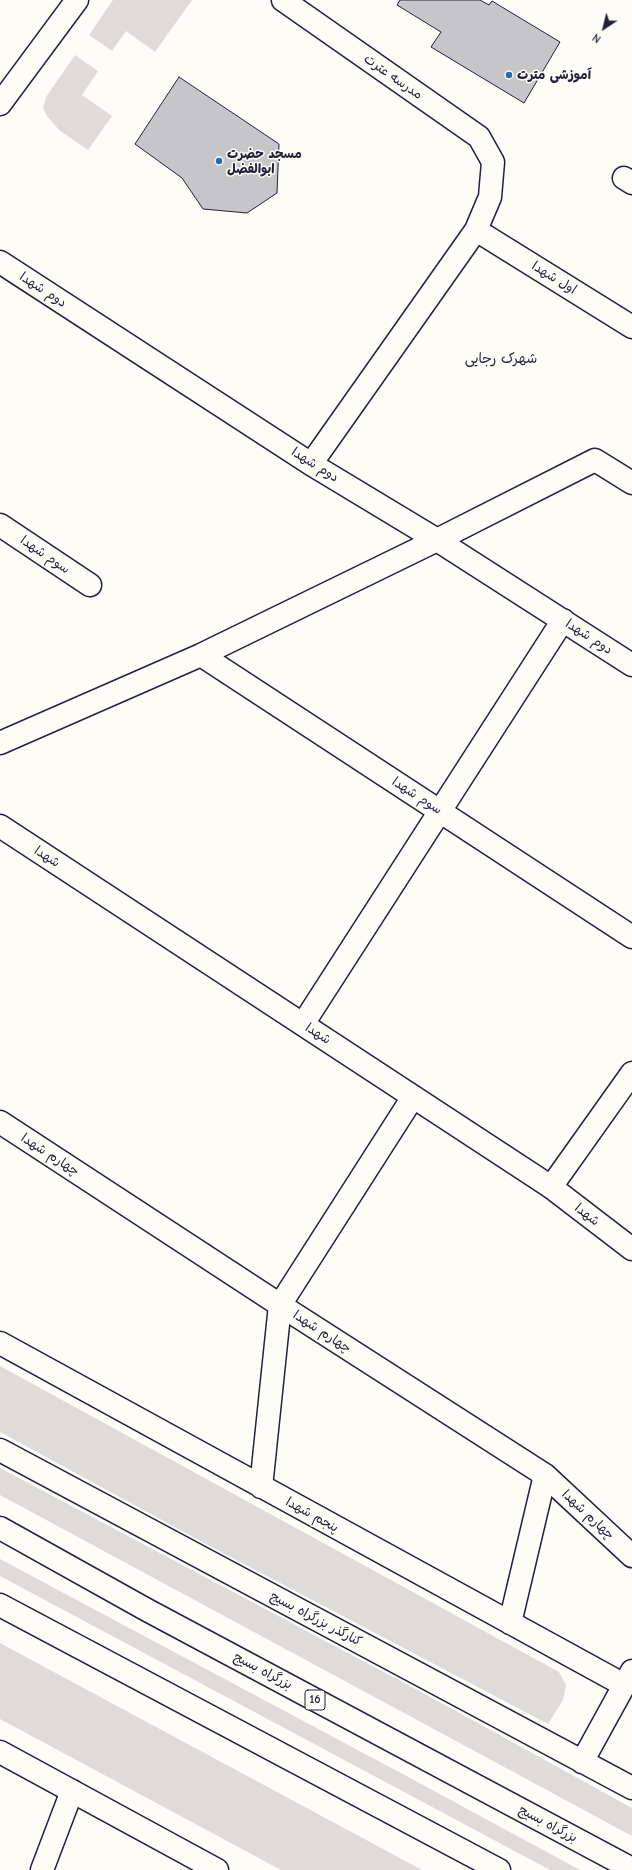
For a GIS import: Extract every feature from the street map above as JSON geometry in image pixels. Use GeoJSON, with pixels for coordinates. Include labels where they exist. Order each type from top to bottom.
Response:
{"type":"FeatureCollection","features":[{"type":"Feature","properties":{"kind":"main road"},"geometry":{"type":"LineString","coordinates":[[0,104],[77,0]]}},
{"type":"Feature","properties":{"kind":"main road","name":"مدرسه عترت"},"geometry":{"type":"LineString","coordinates":[[283,0],[479,137],[492,162],[490,197],[476,230]]}},
{"type":"Feature","properties":{"kind":"main road"},"geometry":{"type":"LineString","coordinates":[[311,464],[476,230]]}},
{"type":"Feature","properties":{"kind":"main road","name":"اول شهدا"},"geometry":{"type":"LineString","coordinates":[[476,230],[632,327]]}},
{"type":"Feature","properties":{"kind":"main road","name":"دوم شهدا"},"geometry":{"type":"LineString","coordinates":[[0,262],[311,464],[436,540],[632,665]]}},
{"type":"Feature","properties":{"kind":"main road"},"geometry":{"type":"LineString","coordinates":[[0,743],[201,655],[595,460],[632,483]]}},
{"type":"Feature","properties":{"kind":"main road","name":"سوم شهدا"},"geometry":{"type":"LineString","coordinates":[[0,525],[90,585]]}},
{"type":"Feature","properties":{"kind":"main road"},"geometry":{"type":"LineString","coordinates":[[303,1024],[441,812],[562,620]]}},
{"type":"Feature","properties":{"kind":"main road","name":"سوم شهدا"},"geometry":{"type":"LineString","coordinates":[[201,655],[632,937]]}},
{"type":"Feature","properties":{"kind":"main road","name":"شهدا"},"geometry":{"type":"LineString","coordinates":[[0,826],[551,1187],[632,1249]]}},
{"type":"Feature","properties":{"kind":"main road"},"geometry":{"type":"LineString","coordinates":[[551,1187],[632,1073]]}},
{"type":"Feature","properties":{"kind":"main road"},"geometry":{"type":"LineString","coordinates":[[261,1487],[280,1305],[413,1097]]}},
{"type":"Feature","properties":{"kind":"main road","name":"چهارم شهدا"},"geometry":{"type":"LineString","coordinates":[[0,1122],[280,1305],[545,1474],[632,1556]]}},
{"type":"Feature","properties":{"kind":"main road","name":"پنجم شهدا"},"geometry":{"type":"LineString","coordinates":[[0,1343],[510,1623],[628,1678]]}},
{"type":"Feature","properties":{"kind":"main road","name":"کنارگذر بزرگراه بسیج"},"geometry":{"type":"LineString","coordinates":[[0,1450],[632,1788]]}},
{"type":"Feature","properties":{"kind":"main road"},"geometry":{"type":"LineString","coordinates":[[510,1623],[545,1474]]}},
{"type":"Feature","properties":{"kind":"main road","name":"بزرگراه بسیج"},"geometry":{"type":"LineString","coordinates":[[0,1528],[147,1610],[632,1869]]}},
{"type":"Feature","properties":{"kind":"main road"},"geometry":{"type":"LineString","coordinates":[[0,1605],[499,1870]]}},
{"type":"Feature","properties":{"kind":"main road"},"geometry":{"type":"LineString","coordinates":[[582,1762],[628,1678]]}},
{"type":"Feature","properties":{"kind":"main road"},"geometry":{"type":"LineString","coordinates":[[0,1752],[217,1870]]}},
{"type":"Feature","properties":{"kind":"main road"},"geometry":{"type":"LineString","coordinates":[[42,1870],[72,1791]]}},
{"type":"Feature","properties":{"kind":"shaded area"},"geometry":{"type":"Polygon","coordinates":[[[113,0],[192,0],[155,52],[126,31],[112,51],[89,35],[113,0]]]}},
{"type":"Feature","properties":{"kind":"shaded area"},"geometry":{"type":"Polygon","coordinates":[[[75,55],[98,71],[82,95],[112,116],[88,150],[59,130],[47,116],[43,108],[46,97],[75,55]]]}},
{"type":"Feature","properties":{"kind":"shaded area"},"geometry":{"type":"Polygon","coordinates":[[[0,1366],[559,1672],[566,1685],[563,1700],[548,1724],[206,1544],[0,1432],[0,1366]]]}},
{"type":"Feature","properties":{"kind":"shaded area"},"geometry":{"type":"Polygon","coordinates":[[[0,1468],[425,1694],[632,1808],[632,1836],[0,1495],[0,1468]]]}},
{"type":"Feature","properties":{"kind":"shaded area"},"geometry":{"type":"Polygon","coordinates":[[[0,1559],[580,1870],[550,1870],[0,1576],[0,1559]]]}},
{"type":"Feature","properties":{"kind":"shaded area"},"geometry":{"type":"Polygon","coordinates":[[[0,1643],[422,1870],[281,1870],[0,1719],[0,1643]]]}},
{"type":"Feature","properties":{"kind":"building","name":"آموزشی مترت"},"geometry":{"type":"Polygon","coordinates":[[[400,0],[480,0],[489,5],[492,1],[560,42],[524,103],[431,47],[441,32],[397,5],[400,0]]]}},
{"type":"Feature","properties":{"kind":"building","name":"مسجد حضرت ابوالفضل"},"geometry":{"type":"Polygon","coordinates":[[[179,77],[279,144],[277,193],[247,213],[203,209],[182,178],[135,144],[179,77]]]}},
{"type":"Feature","properties":{"kind":"place","name":"آموزشی مترت"},"geometry":{"type":"Point","coordinates":[509,75]}},
{"type":"Feature","properties":{"kind":"place","name":"مسجد حضرت ابوالفضل"},"geometry":{"type":"Point","coordinates":[219,161]}},
{"type":"Feature","properties":{"kind":"district","name":"شهرک رجایی"},"geometry":{"type":"Point","coordinates":[501,359]}}]}
